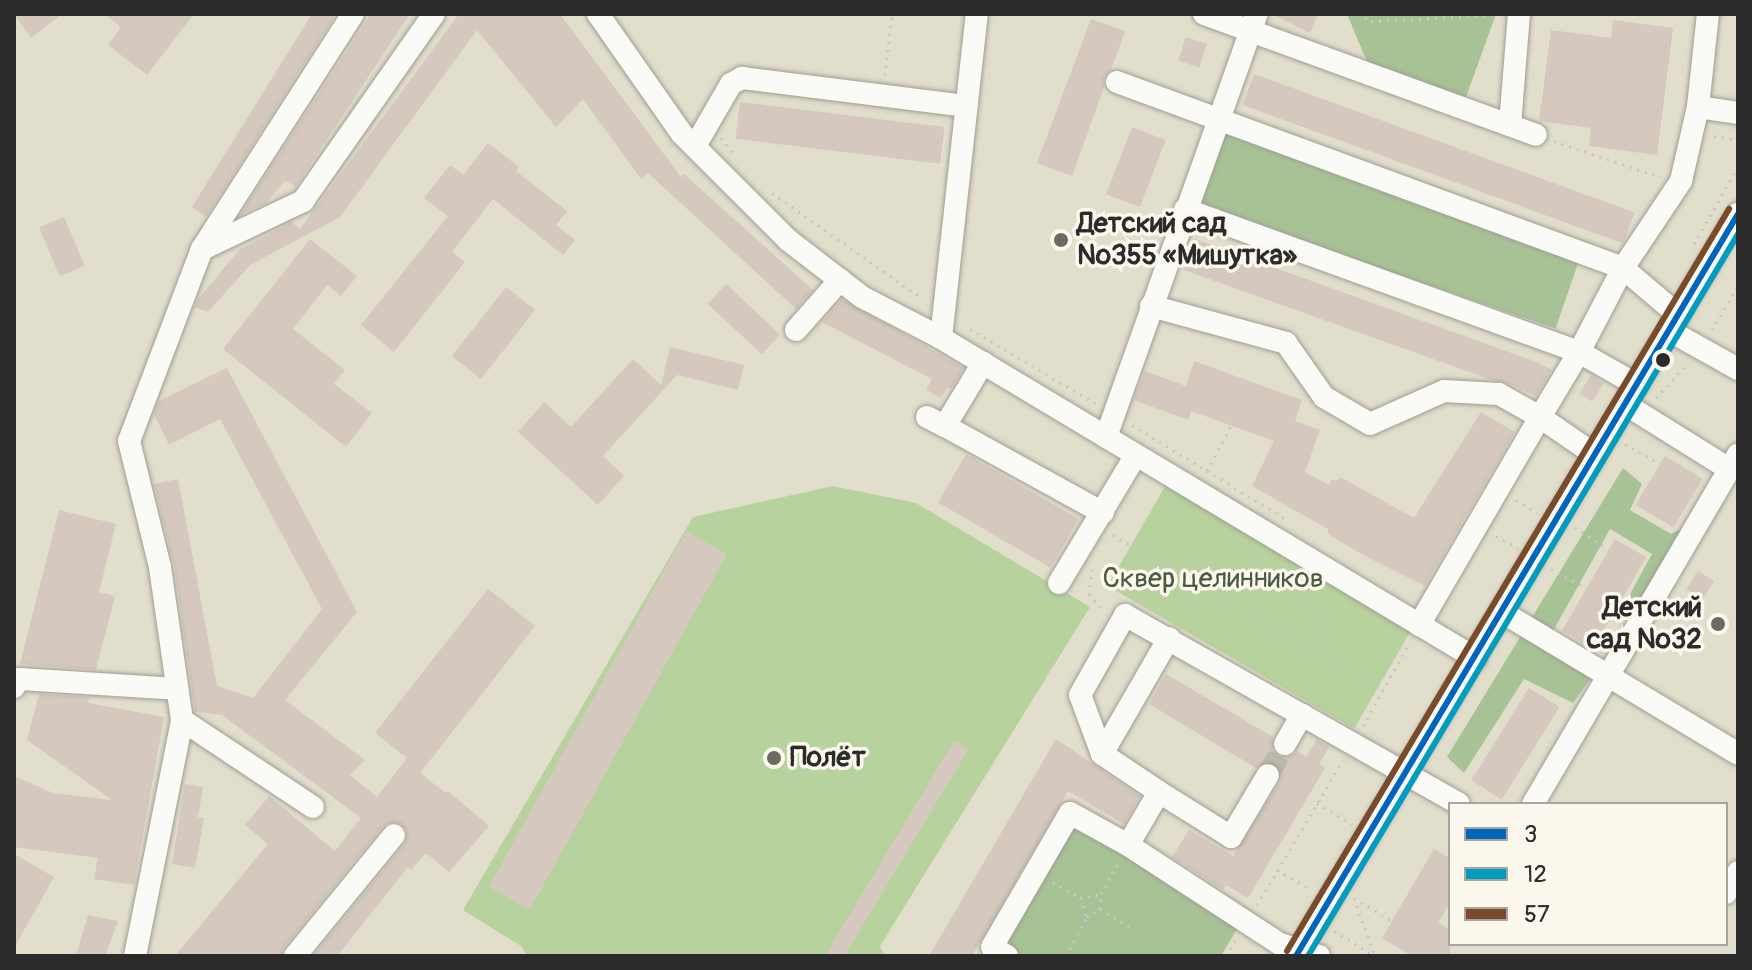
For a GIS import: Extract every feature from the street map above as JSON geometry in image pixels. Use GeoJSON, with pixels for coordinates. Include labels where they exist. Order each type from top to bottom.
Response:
{"type":"FeatureCollection","features":[{"type":"Feature","properties":{"kind":"street"},"geometry":{"type":"LineString","coordinates":[[135,956],[182,720],[160,567],[129,441],[202,249],[353,14]]}},
{"type":"Feature","properties":{"kind":"street"},"geometry":{"type":"LineString","coordinates":[[202,249],[303,201],[434,14]]}},
{"type":"Feature","properties":{"kind":"street"},"geometry":{"type":"LineString","coordinates":[[598,14],[682,134],[788,240],[862,297],[941,338],[1475,658]]}},
{"type":"Feature","properties":{"kind":"street"},"geometry":{"type":"LineString","coordinates":[[941,338],[977,14]]}},
{"type":"Feature","properties":{"kind":"street"},"geometry":{"type":"LineString","coordinates":[[1204,14],[1254,22],[1536,135]]}},
{"type":"Feature","properties":{"kind":"street"},"geometry":{"type":"LineString","coordinates":[[1510,125],[1519,14]]}},
{"type":"Feature","properties":{"kind":"street"},"geometry":{"type":"LineString","coordinates":[[1419,625],[1579,352],[1623,268],[1678,186],[1698,107],[1708,14]]}},
{"type":"Feature","properties":{"kind":"street"},"geometry":{"type":"LineString","coordinates":[[1106,437],[1254,22]]}},
{"type":"Feature","properties":{"kind":"street"},"geometry":{"type":"LineString","coordinates":[[695,146],[731,84],[742,78],[966,106]]}},
{"type":"Feature","properties":{"kind":"street"},"geometry":{"type":"LineString","coordinates":[[1117,82],[1623,268],[1674,323],[1738,369]]}},
{"type":"Feature","properties":{"kind":"street"},"geometry":{"type":"LineString","coordinates":[[1698,107],[1738,113]]}},
{"type":"Feature","properties":{"kind":"street"},"geometry":{"type":"LineString","coordinates":[[1185,209],[1579,352],[1637,385]]}},
{"type":"Feature","properties":{"kind":"street"},"geometry":{"type":"LineString","coordinates":[[1007,956],[992,947],[1070,813],[1128,845],[1280,944],[1306,953],[1405,773],[1738,214]]}},
{"type":"Feature","properties":{"kind":"street"},"geometry":{"type":"LineString","coordinates":[[796,330],[840,280]]}},
{"type":"Feature","properties":{"kind":"street"},"geometry":{"type":"LineString","coordinates":[[1151,306],[1286,343],[1324,397],[1370,424],[1444,391],[1499,394],[1540,417],[1595,455]]}},
{"type":"Feature","properties":{"kind":"street"},"geometry":{"type":"LineString","coordinates":[[983,363],[936,422],[1100,519]]}},
{"type":"Feature","properties":{"kind":"street"},"geometry":{"type":"LineString","coordinates":[[1534,802],[1734,462],[1625,404]]}},
{"type":"Feature","properties":{"kind":"street"},"geometry":{"type":"LineString","coordinates":[[1059,583],[1136,455]]}},
{"type":"Feature","properties":{"kind":"street"},"geometry":{"type":"LineString","coordinates":[[1502,612],[1738,754]]}},
{"type":"Feature","properties":{"kind":"street"},"geometry":{"type":"LineString","coordinates":[[1268,775],[1231,837],[1102,754],[1080,695],[1125,615],[1456,802]]}},
{"type":"Feature","properties":{"kind":"street"},"geometry":{"type":"LineString","coordinates":[[1102,754],[1169,638]]}},
{"type":"Feature","properties":{"kind":"street"},"geometry":{"type":"LineString","coordinates":[[14,687],[20,679],[177,689]]}},
{"type":"Feature","properties":{"kind":"street"},"geometry":{"type":"LineString","coordinates":[[1285,744],[1302,715]]}},
{"type":"Feature","properties":{"kind":"street"},"geometry":{"type":"LineString","coordinates":[[182,720],[313,807]]}},
{"type":"Feature","properties":{"kind":"street"},"geometry":{"type":"LineString","coordinates":[[1128,845],[1159,792]]}},
{"type":"Feature","properties":{"kind":"street"},"geometry":{"type":"LineString","coordinates":[[295,956],[394,835]]}},
{"type":"Feature","properties":{"kind":"street"},"geometry":{"type":"LineString","coordinates":[[1728,890],[1738,872]]}},
{"type":"Feature","properties":{"kind":"path"},"geometry":{"type":"LineString","coordinates":[[1358,14],[1371,21],[1511,14]]}},
{"type":"Feature","properties":{"kind":"path"},"geometry":{"type":"LineString","coordinates":[[882,95],[893,15]]}},
{"type":"Feature","properties":{"kind":"path"},"geometry":{"type":"LineString","coordinates":[[709,123],[736,158]]}},
{"type":"Feature","properties":{"kind":"path"},"geometry":{"type":"LineString","coordinates":[[1692,132],[1738,140]]}},
{"type":"Feature","properties":{"kind":"path"},"geometry":{"type":"LineString","coordinates":[[1536,135],[1643,170],[1678,186]]}},
{"type":"Feature","properties":{"kind":"path"},"geometry":{"type":"LineString","coordinates":[[767,190],[944,314],[1299,526]]}},
{"type":"Feature","properties":{"kind":"path"},"geometry":{"type":"LineString","coordinates":[[1207,471],[1231,426]]}},
{"type":"Feature","properties":{"kind":"path"},"geometry":{"type":"LineString","coordinates":[[1625,443],[1660,464]]}},
{"type":"Feature","properties":{"kind":"path"},"geometry":{"type":"LineString","coordinates":[[1498,489],[1537,513]]}},
{"type":"Feature","properties":{"kind":"path"},"geometry":{"type":"LineString","coordinates":[[1100,519],[1198,583],[1384,690]]}},
{"type":"Feature","properties":{"kind":"path"},"geometry":{"type":"LineString","coordinates":[[1575,527],[1609,550]]}},
{"type":"Feature","properties":{"kind":"path"},"geometry":{"type":"LineString","coordinates":[[1198,583],[1221,542]]}},
{"type":"Feature","properties":{"kind":"path"},"geometry":{"type":"LineString","coordinates":[[1198,583],[1291,548],[1327,658]]}},
{"type":"Feature","properties":{"kind":"path"},"geometry":{"type":"LineString","coordinates":[[1089,594],[1103,606]]}},
{"type":"Feature","properties":{"kind":"path"},"geometry":{"type":"LineString","coordinates":[[1226,956],[1353,744],[1419,625]]}},
{"type":"Feature","properties":{"kind":"path"},"geometry":{"type":"LineString","coordinates":[[1317,803],[1352,824]]}},
{"type":"Feature","properties":{"kind":"path"},"geometry":{"type":"LineString","coordinates":[[1100,909],[1101,894],[1128,845]]}},
{"type":"Feature","properties":{"kind":"path"},"geometry":{"type":"LineString","coordinates":[[1036,872],[1080,898],[1087,917]]}},
{"type":"Feature","properties":{"kind":"path"},"geometry":{"type":"LineString","coordinates":[[1080,898],[1101,894]]}},
{"type":"Feature","properties":{"kind":"path"},"geometry":{"type":"LineString","coordinates":[[1375,956],[1354,898],[1392,921]]}},
{"type":"Feature","properties":{"kind":"path"},"geometry":{"type":"LineString","coordinates":[[1066,956],[1087,917],[1100,909]]}},
{"type":"Feature","properties":{"kind":"path"},"geometry":{"type":"LineString","coordinates":[[1100,909],[1132,928]]}},
{"type":"Feature","properties":{"kind":"path"},"geometry":{"type":"LineString","coordinates":[[1334,931],[1375,956]]}},
{"type":"Feature","properties":{"kind":"green space"},"geometry":{"type":"Polygon","coordinates":[[[1347,14],[1496,14],[1466,97],[1368,64],[1347,14]]]}},
{"type":"Feature","properties":{"kind":"green space"},"geometry":{"type":"Polygon","coordinates":[[[1222,127],[1582,251],[1556,329],[1195,205],[1222,127]]]}},
{"type":"Feature","properties":{"kind":"green space"},"geometry":{"type":"Polygon","coordinates":[[[1623,468],[1642,484],[1630,510],[1671,534],[1693,523],[1635,614],[1618,616],[1652,554],[1610,529],[1553,631],[1603,661],[1573,703],[1524,679],[1464,773],[1447,757],[1623,468]]]}},
{"type":"Feature","properties":{"kind":"green space","name":"Сквер целинников"},"geometry":{"type":"Polygon","coordinates":[[[1167,483],[1414,626],[1354,729],[1108,586],[1167,483]]]}},
{"type":"Feature","properties":{"kind":"green space","name":"Полёт"},"geometry":{"type":"Polygon","coordinates":[[[833,486],[916,503],[1090,607],[880,946],[885,956],[527,956],[521,946],[463,910],[693,517],[833,486]]]}},
{"type":"Feature","properties":{"kind":"green space"},"geometry":{"type":"Polygon","coordinates":[[[1075,822],[1240,924],[1221,956],[1016,956],[999,946],[1075,822]]]}},
{"type":"Feature","properties":{"kind":"building"},"geometry":{"type":"Polygon","coordinates":[[[14,14],[62,14],[31,38],[14,14]]]}},
{"type":"Feature","properties":{"kind":"building"},"geometry":{"type":"Polygon","coordinates":[[[104,14],[194,14],[147,75],[108,45],[121,27],[104,14]]]}},
{"type":"Feature","properties":{"kind":"building"},"geometry":{"type":"Polygon","coordinates":[[[312,14],[336,14],[206,217],[192,207],[312,14]]]}},
{"type":"Feature","properties":{"kind":"building"},"geometry":{"type":"Polygon","coordinates":[[[371,14],[410,14],[296,186],[285,181],[266,203],[240,215],[371,14]]]}},
{"type":"Feature","properties":{"kind":"building"},"geometry":{"type":"Polygon","coordinates":[[[459,14],[560,14],[681,177],[684,174],[813,290],[796,309],[648,173],[641,179],[583,99],[556,127],[477,30],[340,217],[250,265],[208,312],[195,307],[239,250],[291,222],[300,229],[459,14]]]}},
{"type":"Feature","properties":{"kind":"building"},"geometry":{"type":"Polygon","coordinates":[[[1271,14],[1318,14],[1310,33],[1271,14]]]}},
{"type":"Feature","properties":{"kind":"building"},"geometry":{"type":"Polygon","coordinates":[[[1091,19],[1125,31],[1111,70],[1104,78],[1104,87],[1072,176],[1037,163],[1091,19]]]}},
{"type":"Feature","properties":{"kind":"building"},"geometry":{"type":"Polygon","coordinates":[[[1613,20],[1673,28],[1657,155],[1589,146],[1591,128],[1539,121],[1551,30],[1611,38],[1613,20]]]}},
{"type":"Feature","properties":{"kind":"building"},"geometry":{"type":"Polygon","coordinates":[[[1186,37],[1207,44],[1199,68],[1178,61],[1186,37]]]}},
{"type":"Feature","properties":{"kind":"building"},"geometry":{"type":"Polygon","coordinates":[[[1254,74],[1635,213],[1623,244],[1243,105],[1254,74]]]}},
{"type":"Feature","properties":{"kind":"building"},"geometry":{"type":"Polygon","coordinates":[[[740,102],[944,127],[940,164],[735,139],[740,102]]]}},
{"type":"Feature","properties":{"kind":"building"},"geometry":{"type":"Polygon","coordinates":[[[1132,127],[1166,140],[1140,207],[1106,194],[1132,127]]]}},
{"type":"Feature","properties":{"kind":"building"},"geometry":{"type":"Polygon","coordinates":[[[488,143],[519,167],[516,171],[567,211],[556,225],[575,240],[563,255],[493,199],[452,252],[465,262],[394,352],[361,325],[448,216],[424,198],[450,165],[463,175],[488,143]]]}},
{"type":"Feature","properties":{"kind":"building"},"geometry":{"type":"Polygon","coordinates":[[[64,217],[85,266],[60,276],[39,228],[64,217]]]}},
{"type":"Feature","properties":{"kind":"building"},"geometry":{"type":"Polygon","coordinates":[[[310,239],[357,276],[341,296],[327,285],[293,329],[345,370],[334,384],[372,413],[346,447],[223,349],[310,239]]]}},
{"type":"Feature","properties":{"kind":"building"},"geometry":{"type":"Polygon","coordinates":[[[1195,239],[1552,370],[1536,396],[1505,382],[1489,379],[1184,270],[1195,239]]]}},
{"type":"Feature","properties":{"kind":"building"},"geometry":{"type":"Polygon","coordinates":[[[726,284],[780,334],[762,354],[708,304],[726,284]]]}},
{"type":"Feature","properties":{"kind":"building"},"geometry":{"type":"Polygon","coordinates":[[[506,287],[535,310],[481,379],[452,356],[506,287]]]}},
{"type":"Feature","properties":{"kind":"building"},"geometry":{"type":"Polygon","coordinates":[[[842,299],[964,368],[951,389],[947,387],[941,398],[926,390],[932,379],[822,322],[842,299]]]}},
{"type":"Feature","properties":{"kind":"building"},"geometry":{"type":"Polygon","coordinates":[[[670,347],[744,365],[738,390],[677,375],[603,456],[624,476],[598,505],[518,432],[544,402],[571,427],[633,359],[661,385],[670,347]]]}},
{"type":"Feature","properties":{"kind":"building"},"geometry":{"type":"Polygon","coordinates":[[[1194,361],[1302,400],[1295,421],[1320,430],[1305,472],[1329,485],[1332,479],[1337,481],[1340,477],[1414,518],[1481,412],[1515,432],[1425,586],[1365,556],[1328,534],[1328,529],[1252,486],[1274,441],[1191,411],[1188,420],[1134,400],[1145,371],[1186,386],[1194,361]]]}},
{"type":"Feature","properties":{"kind":"building"},"geometry":{"type":"Polygon","coordinates":[[[227,368],[357,612],[285,700],[365,760],[350,775],[377,797],[407,758],[375,733],[488,589],[535,626],[420,773],[446,793],[448,791],[489,826],[449,872],[426,853],[411,870],[408,867],[337,956],[313,956],[405,844],[407,831],[402,824],[390,822],[383,826],[284,947],[281,956],[175,956],[268,844],[245,825],[269,796],[335,851],[361,818],[222,715],[195,712],[174,565],[154,484],[178,479],[217,686],[253,698],[322,609],[220,419],[169,445],[154,414],[159,401],[227,368]]]}},
{"type":"Feature","properties":{"kind":"building"},"geometry":{"type":"Polygon","coordinates":[[[1591,375],[1604,383],[1592,402],[1579,394],[1591,375]]]}},
{"type":"Feature","properties":{"kind":"building"},"geometry":{"type":"Polygon","coordinates":[[[966,454],[1079,519],[1051,567],[938,502],[966,454]]]}},
{"type":"Feature","properties":{"kind":"building"},"geometry":{"type":"Polygon","coordinates":[[[1665,456],[1703,479],[1673,528],[1636,505],[1665,456]]]}},
{"type":"Feature","properties":{"kind":"building"},"geometry":{"type":"Polygon","coordinates":[[[59,510],[116,524],[99,592],[115,596],[96,670],[20,664],[59,510]]]}},
{"type":"Feature","properties":{"kind":"building"},"geometry":{"type":"Polygon","coordinates":[[[686,531],[727,554],[530,910],[489,887],[686,531]]]}},
{"type":"Feature","properties":{"kind":"building"},"geometry":{"type":"Polygon","coordinates":[[[1615,539],[1646,557],[1593,649],[1562,631],[1615,539]]]}},
{"type":"Feature","properties":{"kind":"building"},"geometry":{"type":"Polygon","coordinates":[[[1698,571],[1714,581],[1702,600],[1686,590],[1698,571]]]}},
{"type":"Feature","properties":{"kind":"building"},"geometry":{"type":"Polygon","coordinates":[[[1166,674],[1273,737],[1273,750],[1279,756],[1291,756],[1297,751],[1306,757],[1317,739],[1329,747],[1319,764],[1325,768],[1248,898],[1226,885],[1223,890],[1172,857],[1189,830],[1233,856],[1280,782],[1281,769],[1269,761],[1256,768],[1149,704],[1166,674]]]}},
{"type":"Feature","properties":{"kind":"building"},"geometry":{"type":"Polygon","coordinates":[[[1529,688],[1560,707],[1502,800],[1471,780],[1529,688]]]}},
{"type":"Feature","properties":{"kind":"building"},"geometry":{"type":"Polygon","coordinates":[[[39,694],[89,697],[88,703],[164,717],[134,885],[94,879],[98,858],[14,847],[14,776],[53,793],[112,800],[27,740],[39,694]]]}},
{"type":"Feature","properties":{"kind":"building"},"geometry":{"type":"Polygon","coordinates":[[[1056,739],[1140,796],[1124,824],[1068,791],[972,956],[929,956],[1056,739]]]}},
{"type":"Feature","properties":{"kind":"building"},"geometry":{"type":"Polygon","coordinates":[[[954,741],[969,750],[845,956],[825,956],[954,741]]]}},
{"type":"Feature","properties":{"kind":"building"},"geometry":{"type":"Polygon","coordinates":[[[185,784],[203,787],[198,817],[204,818],[195,868],[172,864],[185,784]]]}},
{"type":"Feature","properties":{"kind":"building"},"geometry":{"type":"Polygon","coordinates":[[[1434,849],[1448,857],[1448,906],[1438,923],[1448,929],[1450,956],[1412,956],[1382,938],[1434,849]]]}},
{"type":"Feature","properties":{"kind":"building"},"geometry":{"type":"Polygon","coordinates":[[[14,854],[54,877],[14,948],[14,854]]]}},
{"type":"Feature","properties":{"kind":"building"},"geometry":{"type":"Polygon","coordinates":[[[88,915],[118,921],[105,956],[76,956],[88,915]]]}},
{"type":"Feature","properties":{"kind":"tunnel"},"geometry":{"type":"LineString","coordinates":[[1268,775],[1285,744]]}},
{"type":"Feature","properties":{"kind":"transit line","name":"57"},"geometry":{"type":"LineString","coordinates":[[1287,951],[1729,209]]}},
{"type":"Feature","properties":{"kind":"transit line","name":"3"},"geometry":{"type":"LineString","coordinates":[[1296,956],[1738,214]]}},
{"type":"Feature","properties":{"kind":"transit line","name":"12"},"geometry":{"type":"LineString","coordinates":[[1308,956],[1738,234]]}},
{"type":"Feature","properties":{"kind":"place","name":"Детский сад №355 «Мишутка»"},"geometry":{"type":"Point","coordinates":[1061,240]}},
{"type":"Feature","properties":{"kind":"place","name":"Детский сад №32"},"geometry":{"type":"Point","coordinates":[1718,624]}},
{"type":"Feature","properties":{"kind":"place","name":"Полёт"},"geometry":{"type":"Point","coordinates":[774,758]}}]}
